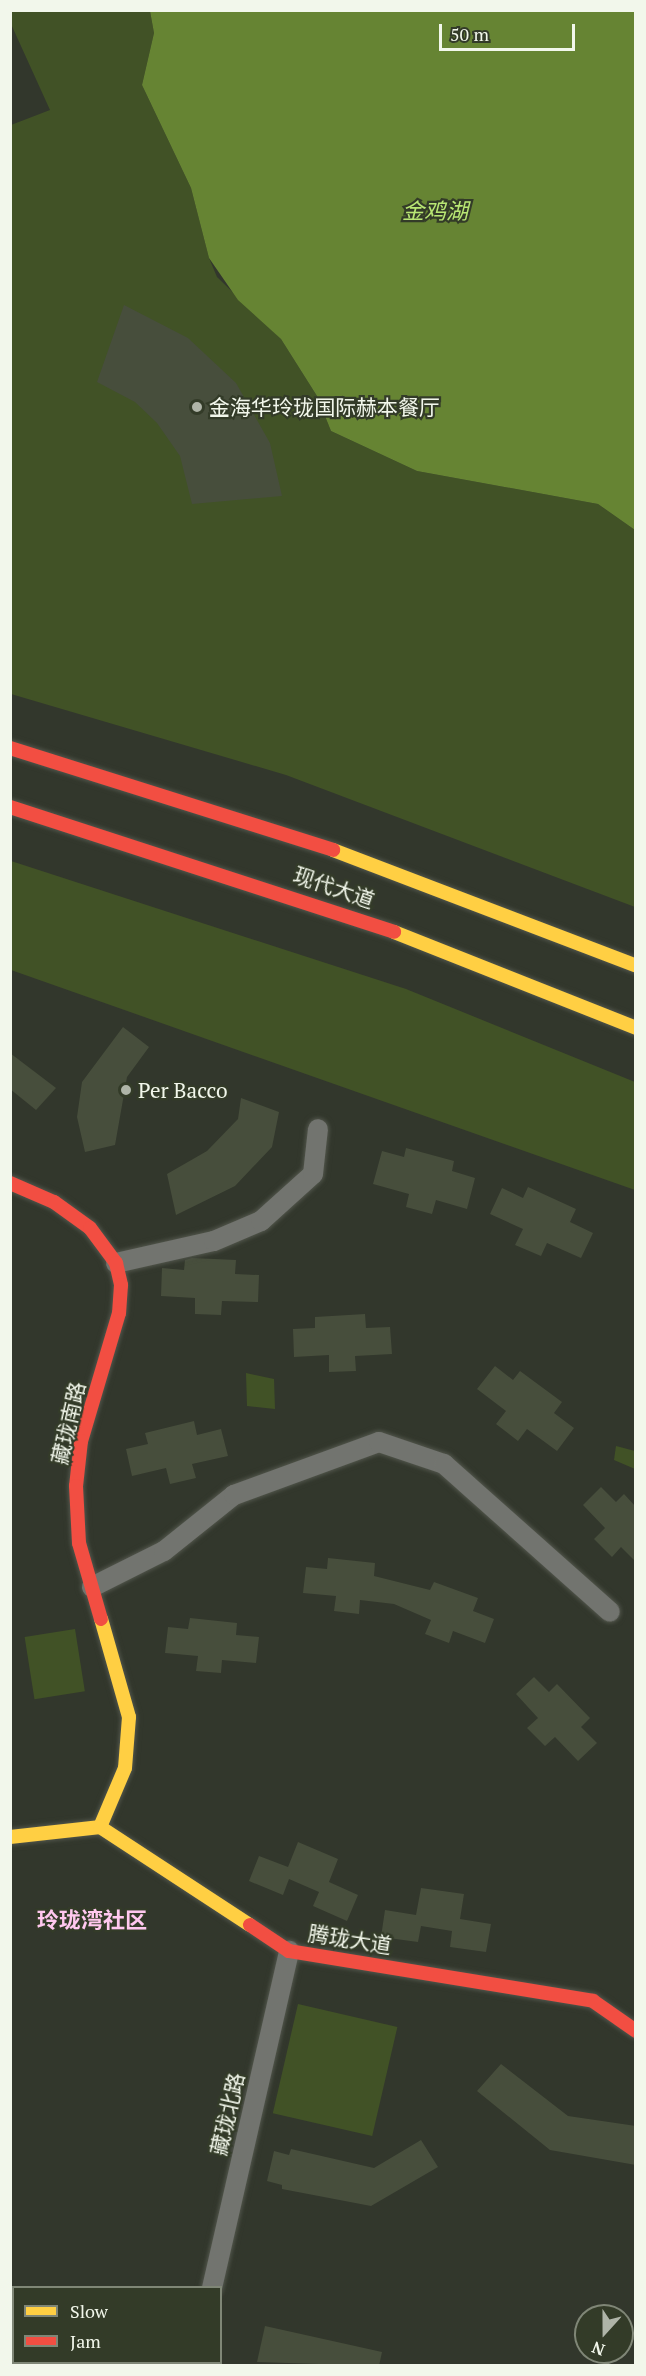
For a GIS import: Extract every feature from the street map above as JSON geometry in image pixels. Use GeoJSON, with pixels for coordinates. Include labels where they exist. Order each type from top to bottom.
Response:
{"type":"FeatureCollection","features":[{"type":"Feature","properties":{"kind":"street","name":"现代大道"},"geometry":{"type":"LineString","coordinates":[[10,748],[281,830],[636,966]]}},
{"type":"Feature","properties":{"kind":"street","name":"现代大道"},"geometry":{"type":"LineString","coordinates":[[10,807],[341,911],[636,1028]]}},
{"type":"Feature","properties":{"kind":"street"},"geometry":{"type":"LineString","coordinates":[[10,1183],[54,1202],[90,1228],[116,1263],[214,1241],[261,1221],[313,1174],[318,1129]]}},
{"type":"Feature","properties":{"kind":"street","name":"藏珑南路"},"geometry":{"type":"LineString","coordinates":[[100,1827],[125,1768],[129,1717],[79,1543],[76,1486],[81,1441],[119,1313],[116,1263]]}},
{"type":"Feature","properties":{"kind":"street"},"geometry":{"type":"LineString","coordinates":[[92,1587],[164,1551],[234,1495],[379,1442],[444,1464],[610,1612]]}},
{"type":"Feature","properties":{"kind":"street"},"geometry":{"type":"LineString","coordinates":[[10,1838],[100,1827]]}},
{"type":"Feature","properties":{"kind":"street","name":"腾珑大道"},"geometry":{"type":"LineString","coordinates":[[100,1827],[289,1951],[546,1990],[593,2001],[636,2031]]}},
{"type":"Feature","properties":{"kind":"street","name":"藏珑北路"},"geometry":{"type":"LineString","coordinates":[[212,2286],[289,1951]]}},
{"type":"Feature","properties":{"kind":"shaded area"},"geometry":{"type":"Polygon","coordinates":[[[10,11],[150,11],[154,33],[142,85],[191,188],[209,258],[217,277],[281,339],[317,396],[331,431],[417,471],[598,504],[635,530],[635,907],[286,775],[11,694],[11,125],[50,110],[11,24],[10,11]]]}},
{"type":"Feature","properties":{"kind":"shaded area"},"geometry":{"type":"Polygon","coordinates":[[[11,861],[406,989],[635,1082],[635,1190],[11,970],[11,861]]]}},
{"type":"Feature","properties":{"kind":"shaded area"},"geometry":{"type":"Polygon","coordinates":[[[246,1373],[274,1379],[275,1409],[247,1406],[246,1373]]]}},
{"type":"Feature","properties":{"kind":"shaded area"},"geometry":{"type":"Polygon","coordinates":[[[616,1446],[635,1451],[635,1469],[614,1460],[616,1446]]]}},
{"type":"Feature","properties":{"kind":"shaded area"},"geometry":{"type":"Polygon","coordinates":[[[75,1629],[85,1691],[34,1699],[25,1637],[75,1629]]]}},
{"type":"Feature","properties":{"kind":"shaded area"},"geometry":{"type":"Polygon","coordinates":[[[298,2004],[397,2027],[372,2136],[273,2113],[298,2004]]]}},
{"type":"Feature","properties":{"kind":"water","name":"金鸡湖"},"geometry":{"type":"Polygon","coordinates":[[[150,11],[635,11],[635,530],[598,504],[417,471],[331,431],[317,396],[281,339],[238,300],[209,258],[191,188],[142,85],[154,33],[150,11]]]}},
{"type":"Feature","properties":{"kind":"building","name":"金海华玲珑国际赫本餐厅"},"geometry":{"type":"Polygon","coordinates":[[[124,305],[188,338],[236,383],[270,443],[282,496],[192,504],[180,456],[157,423],[135,402],[97,382],[124,305]]]}},
{"type":"Feature","properties":{"kind":"building"},"geometry":{"type":"Polygon","coordinates":[[[123,1027],[149,1047],[127,1077],[115,1145],[85,1152],[77,1117],[82,1082],[123,1027]]]}},
{"type":"Feature","properties":{"kind":"building"},"geometry":{"type":"Polygon","coordinates":[[[10,1053],[56,1088],[36,1110],[10,1089],[10,1053]]]}},
{"type":"Feature","properties":{"kind":"building"},"geometry":{"type":"Polygon","coordinates":[[[241,1098],[279,1112],[272,1147],[235,1186],[176,1215],[167,1174],[207,1151],[238,1119],[241,1098]]]}},
{"type":"Feature","properties":{"kind":"building"},"geometry":{"type":"Polygon","coordinates":[[[406,1148],[454,1161],[452,1171],[475,1178],[467,1209],[436,1200],[432,1214],[406,1207],[409,1194],[373,1184],[382,1151],[404,1157],[406,1148]]]}},
{"type":"Feature","properties":{"kind":"building"},"geometry":{"type":"Polygon","coordinates":[[[528,1187],[576,1209],[570,1222],[593,1233],[581,1258],[547,1243],[541,1256],[515,1245],[523,1229],[490,1214],[502,1188],[523,1198],[528,1187]]]}},
{"type":"Feature","properties":{"kind":"building"},"geometry":{"type":"Polygon","coordinates":[[[192,1258],[236,1260],[235,1274],[259,1275],[258,1302],[222,1301],[221,1315],[195,1314],[195,1298],[161,1296],[162,1268],[184,1270],[185,1260],[192,1258]]]}},
{"type":"Feature","properties":{"kind":"building"},"geometry":{"type":"Polygon","coordinates":[[[365,1314],[366,1328],[390,1327],[392,1354],[355,1356],[356,1371],[329,1372],[329,1355],[294,1357],[293,1329],[315,1328],[315,1317],[365,1314]]]}},
{"type":"Feature","properties":{"kind":"building"},"geometry":{"type":"Polygon","coordinates":[[[495,1366],[513,1380],[520,1371],[562,1402],[554,1413],[574,1428],[557,1451],[527,1429],[518,1441],[496,1424],[506,1411],[477,1389],[495,1366]]]}},
{"type":"Feature","properties":{"kind":"building"},"geometry":{"type":"Polygon","coordinates":[[[194,1421],[197,1435],[221,1429],[228,1456],[192,1464],[196,1478],[170,1484],[166,1468],[132,1476],[126,1449],[148,1444],[145,1433],[194,1421]]]}},
{"type":"Feature","properties":{"kind":"building"},"geometry":{"type":"Polygon","coordinates":[[[601,1487],[616,1502],[624,1494],[636,1507],[636,1562],[621,1547],[612,1557],[594,1539],[605,1528],[583,1505],[601,1487]]]}},
{"type":"Feature","properties":{"kind":"building"},"geometry":{"type":"Polygon","coordinates":[[[328,1558],[375,1563],[374,1576],[430,1590],[434,1582],[478,1598],[473,1611],[494,1619],[485,1643],[453,1631],[449,1643],[425,1634],[431,1620],[394,1604],[360,1600],[359,1614],[334,1611],[336,1596],[303,1593],[306,1567],[327,1569],[328,1558]]]}},
{"type":"Feature","properties":{"kind":"building"},"geometry":{"type":"Polygon","coordinates":[[[190,1618],[237,1623],[236,1635],[259,1637],[256,1663],[222,1660],[221,1673],[196,1671],[198,1656],[165,1653],[168,1627],[188,1629],[190,1618]]]}},
{"type":"Feature","properties":{"kind":"building"},"geometry":{"type":"Polygon","coordinates":[[[534,1677],[549,1692],[557,1684],[590,1718],[581,1727],[597,1743],[578,1761],[555,1737],[545,1746],[527,1728],[538,1718],[516,1694],[534,1677]]]}},
{"type":"Feature","properties":{"kind":"building"},"geometry":{"type":"Polygon","coordinates":[[[298,1842],[338,1859],[329,1882],[358,1895],[347,1921],[313,1906],[319,1892],[289,1879],[283,1895],[249,1881],[259,1856],[288,1867],[298,1842]]]}},
{"type":"Feature","properties":{"kind":"building"},"geometry":{"type":"Polygon","coordinates":[[[421,1888],[464,1894],[460,1919],[491,1924],[486,1952],[450,1947],[452,1931],[421,1926],[418,1942],[381,1937],[385,1910],[416,1915],[421,1888]]]}},
{"type":"Feature","properties":{"kind":"building"},"geometry":{"type":"Polygon","coordinates":[[[501,2064],[568,2116],[636,2126],[636,2165],[550,2150],[477,2091],[501,2064]]]}},
{"type":"Feature","properties":{"kind":"building"},"geometry":{"type":"Polygon","coordinates":[[[421,2140],[438,2167],[371,2206],[282,2189],[282,2185],[267,2181],[274,2151],[289,2155],[291,2149],[374,2168],[421,2140]]]}},
{"type":"Feature","properties":{"kind":"building"},"geometry":{"type":"Polygon","coordinates":[[[265,2326],[382,2352],[379,2366],[257,2362],[265,2326]]]}},
{"type":"Feature","properties":{"kind":"traffic: slow"},"geometry":{"type":"LineString","coordinates":[[333,850],[636,966]]}},
{"type":"Feature","properties":{"kind":"traffic: slow"},"geometry":{"type":"LineString","coordinates":[[394,932],[636,1028]]}},
{"type":"Feature","properties":{"kind":"traffic: slow"},"geometry":{"type":"LineString","coordinates":[[100,1827],[125,1768],[129,1717],[101,1619]]}},
{"type":"Feature","properties":{"kind":"traffic: slow"},"geometry":{"type":"LineString","coordinates":[[10,1837],[100,1827],[250,1925]]}},
{"type":"Feature","properties":{"kind":"traffic: jam"},"geometry":{"type":"LineString","coordinates":[[10,748],[333,850]]}},
{"type":"Feature","properties":{"kind":"traffic: jam"},"geometry":{"type":"LineString","coordinates":[[10,807],[394,932]]}},
{"type":"Feature","properties":{"kind":"traffic: jam"},"geometry":{"type":"LineString","coordinates":[[10,1183],[54,1202],[90,1228],[116,1263],[121,1285],[119,1313],[81,1441],[76,1486],[79,1543],[101,1619]]}},
{"type":"Feature","properties":{"kind":"traffic: jam"},"geometry":{"type":"LineString","coordinates":[[250,1925],[289,1951],[593,2001],[636,2031]]}},
{"type":"Feature","properties":{"kind":"place","name":"金海华玲珑国际赫本餐厅"},"geometry":{"type":"Point","coordinates":[197,407]}},
{"type":"Feature","properties":{"kind":"place","name":"Per Bacco"},"geometry":{"type":"Point","coordinates":[126,1090]}},
{"type":"Feature","properties":{"kind":"district","name":"玲珑湾社区"},"geometry":{"type":"Point","coordinates":[92,1920]}}]}
